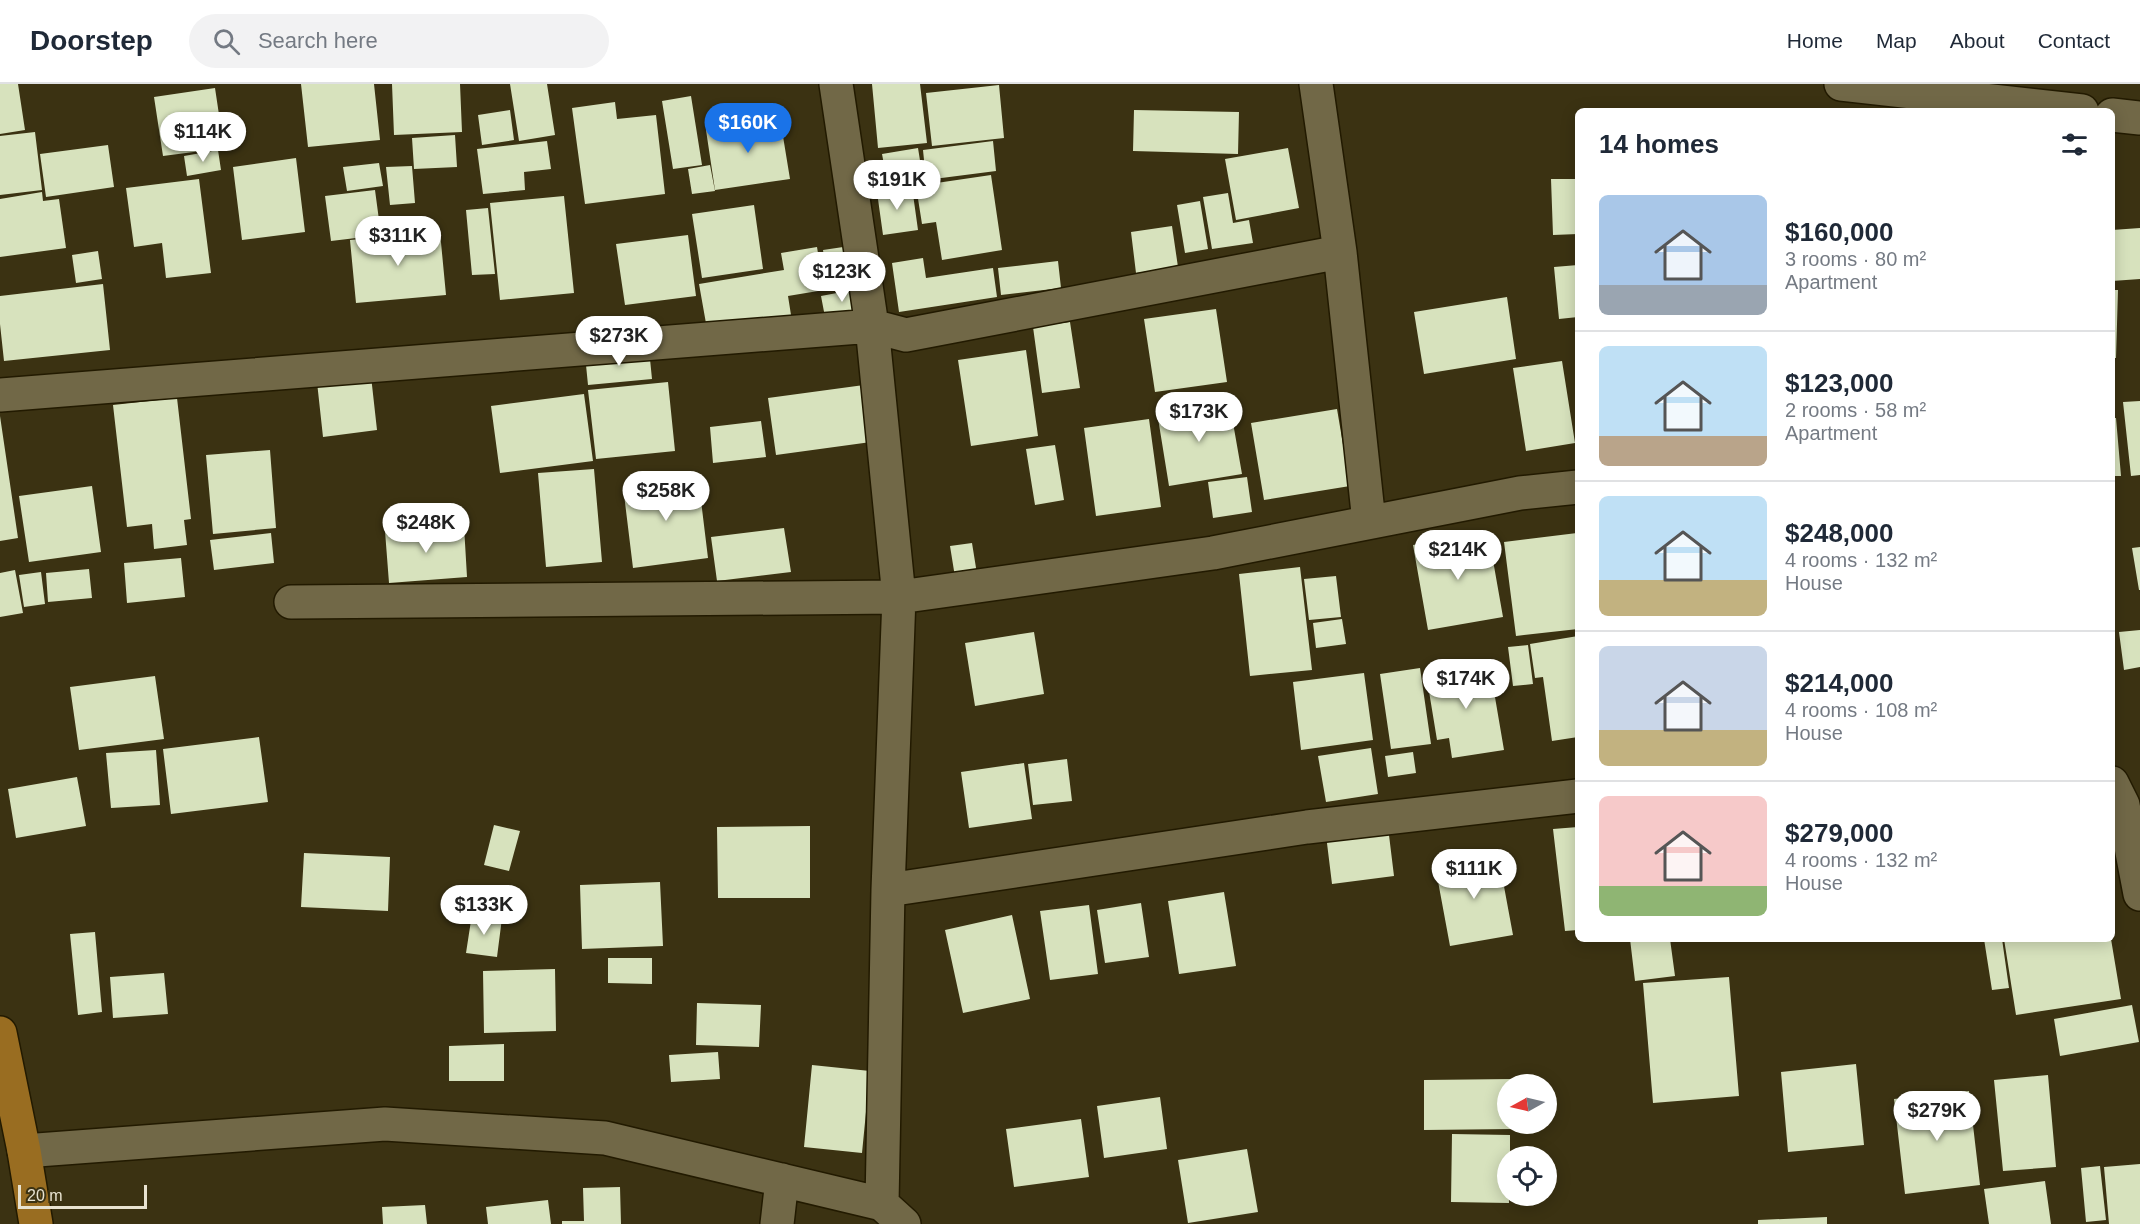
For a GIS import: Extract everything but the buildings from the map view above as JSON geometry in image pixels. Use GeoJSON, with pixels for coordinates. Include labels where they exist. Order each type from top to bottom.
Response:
{"type":"FeatureCollection","features":[{"type":"Feature","properties":{"kind":"main road"},"geometry":{"type":"LineString","coordinates":[[0,1033],[36,1224]]}},
{"type":"Feature","properties":{"kind":"street"},"geometry":{"type":"LineString","coordinates":[[24,1151],[385,1124],[604,1138],[782,1180],[893,1214],[888,890],[899,597],[872,326],[837,84]]}},
{"type":"Feature","properties":{"kind":"street"},"geometry":{"type":"LineString","coordinates":[[1316,84],[1340,252],[1369,522]]}},
{"type":"Feature","properties":{"kind":"street"},"geometry":{"type":"LineString","coordinates":[[1841,84],[1998,106],[2032,108]]}},
{"type":"Feature","properties":{"kind":"street"},"geometry":{"type":"LineString","coordinates":[[2115,115],[2140,118]]}},
{"type":"Feature","properties":{"kind":"street"},"geometry":{"type":"LineString","coordinates":[[0,395],[872,326],[906,335],[1340,252]]}},
{"type":"Feature","properties":{"kind":"street"},"geometry":{"type":"LineString","coordinates":[[291,602],[899,597],[1213,553],[1520,493],[1575,487]]}},
{"type":"Feature","properties":{"kind":"street"},"geometry":{"type":"LineString","coordinates":[[888,890],[1307,827],[1575,796]]}},
{"type":"Feature","properties":{"kind":"street"},"geometry":{"type":"LineString","coordinates":[[2116,798],[2140,894]]}},
{"type":"Feature","properties":{"kind":"street"},"geometry":{"type":"LineString","coordinates":[[777,1224],[782,1180]]}}]}
